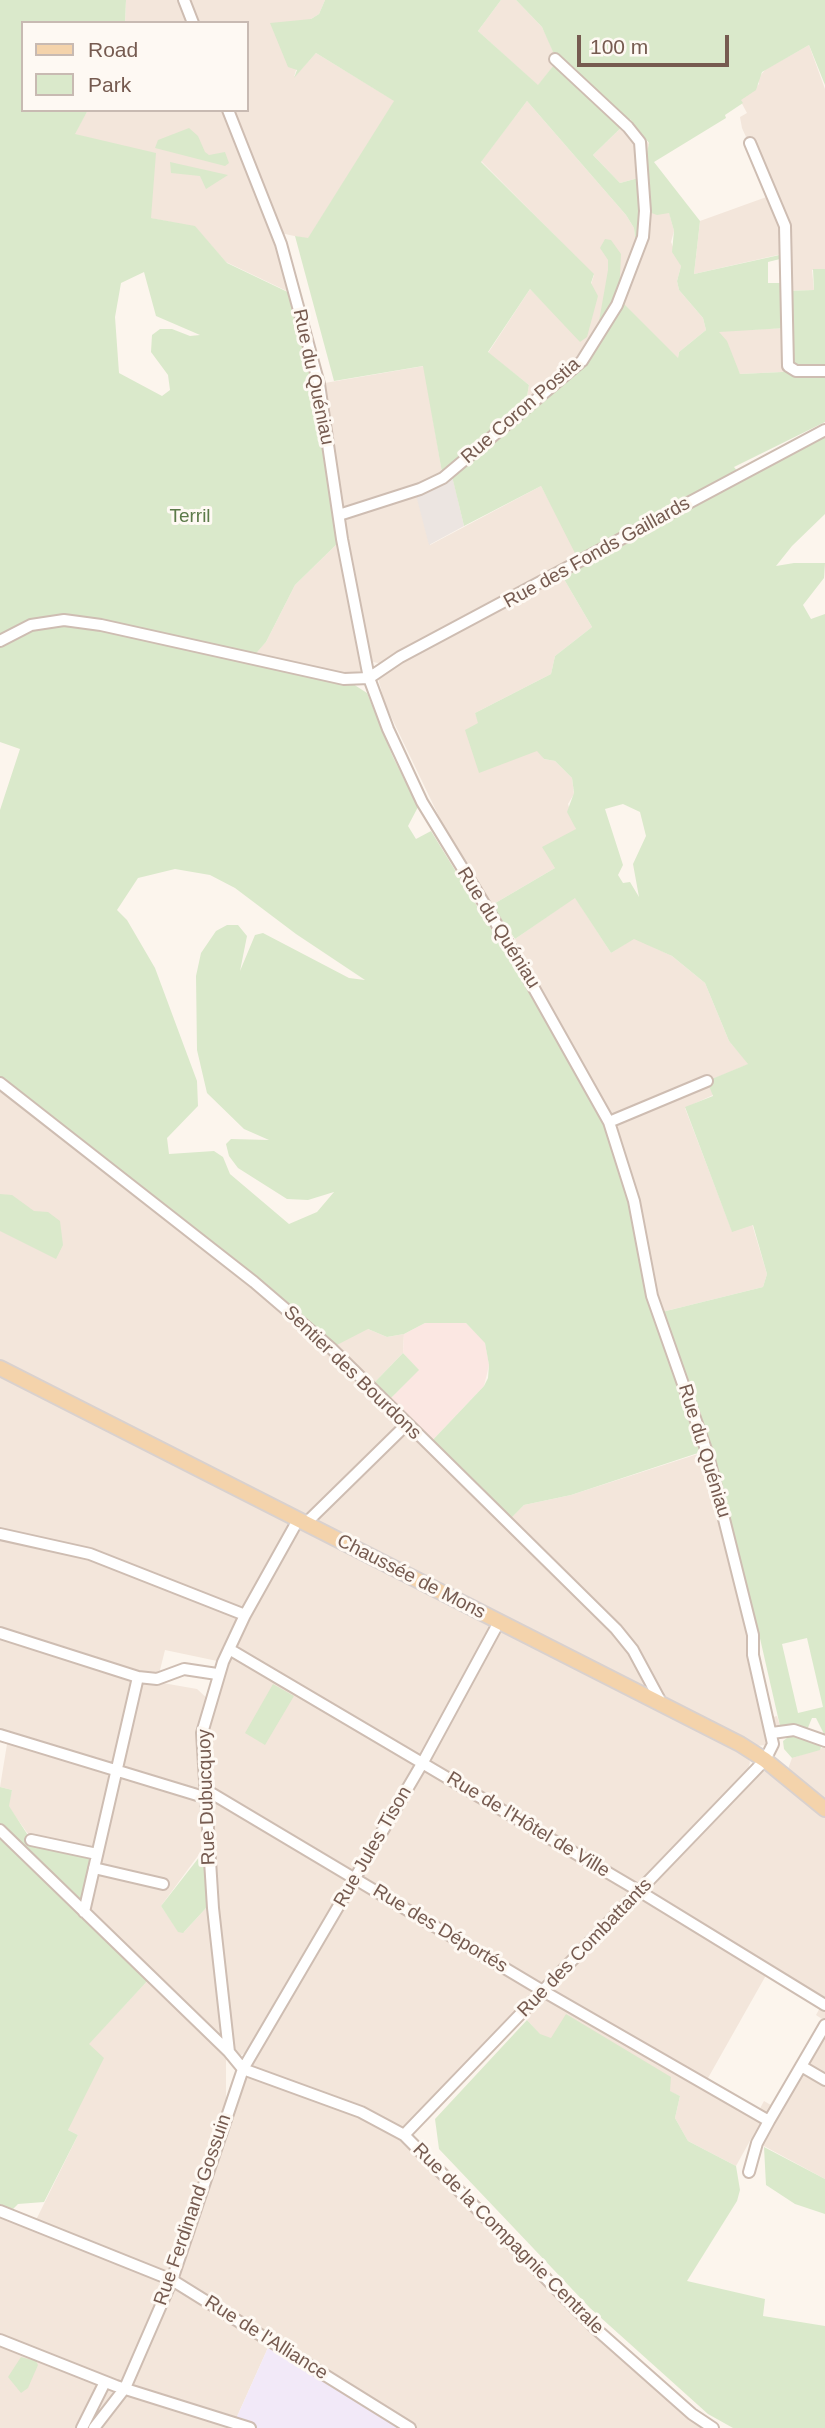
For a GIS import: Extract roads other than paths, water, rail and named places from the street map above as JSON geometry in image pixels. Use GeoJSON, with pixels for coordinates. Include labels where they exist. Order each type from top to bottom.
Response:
{"type":"FeatureCollection","features":[{"type":"Feature","properties":{"kind":"main road","name":"Chaussée de Mons"},"geometry":{"type":"LineString","coordinates":[[0,1368],[662,1704],[765,1760],[821,1807]]}},
{"type":"Feature","properties":{"kind":"street"},"geometry":{"type":"LineString","coordinates":[[184,0],[192,21]]}},
{"type":"Feature","properties":{"kind":"street","name":"Rue Coron Postia"},"geometry":{"type":"LineString","coordinates":[[339,515],[434,484],[582,361],[617,305],[643,237],[645,211],[640,142],[635,134],[555,60]]}},
{"type":"Feature","properties":{"kind":"street","name":"Rue du Quéniau"},"geometry":{"type":"LineString","coordinates":[[229,112],[281,244],[319,384],[339,515],[369,678],[388,729],[422,802],[513,951],[609,1122],[634,1201],[652,1296],[708,1455],[753,1636],[753,1655],[772,1738]]}},
{"type":"Feature","properties":{"kind":"street"},"geometry":{"type":"LineString","coordinates":[[750,143],[785,226],[788,366],[796,371],[825,371]]}},
{"type":"Feature","properties":{"kind":"street","name":"Rue des Fonds Gaillards"},"geometry":{"type":"LineString","coordinates":[[369,678],[400,657],[825,430]]}},
{"type":"Feature","properties":{"kind":"street"},"geometry":{"type":"LineString","coordinates":[[0,641],[31,625],[64,620],[101,625],[344,679],[369,678]]}},
{"type":"Feature","properties":{"kind":"street"},"geometry":{"type":"LineString","coordinates":[[609,1122],[707,1081]]}},
{"type":"Feature","properties":{"kind":"street","name":"Sentier des Bourdons"},"geometry":{"type":"LineString","coordinates":[[0,1083],[264,1290],[331,1348],[406,1425],[616,1629],[633,1650],[662,1704]]}},
{"type":"Feature","properties":{"kind":"street","name":"Rue Dubucquoy"},"geometry":{"type":"LineString","coordinates":[[229,2052],[213,1908],[202,1733],[217,1674],[244,1615],[302,1522],[406,1425]]}},
{"type":"Feature","properties":{"kind":"street"},"geometry":{"type":"LineString","coordinates":[[0,1534],[102,1558],[244,1615]]}},
{"type":"Feature","properties":{"kind":"street","name":"Rue Jules Tison"},"geometry":{"type":"LineString","coordinates":[[243,2069],[423,1762],[499,1622]]}},
{"type":"Feature","properties":{"kind":"street"},"geometry":{"type":"LineString","coordinates":[[0,1633],[138,1677],[157,1679],[184,1669],[217,1674]]}},
{"type":"Feature","properties":{"kind":"street","name":"Rue de l'Hôtel de Ville"},"geometry":{"type":"LineString","coordinates":[[229,1649],[639,1891],[825,2005]]}},
{"type":"Feature","properties":{"kind":"street"},"geometry":{"type":"LineString","coordinates":[[84,1912],[138,1677]]}},
{"type":"Feature","properties":{"kind":"street"},"geometry":{"type":"LineString","coordinates":[[772,1738],[794,1730],[825,1741]]}},
{"type":"Feature","properties":{"kind":"street","name":"Rue des Déportés"},"geometry":{"type":"LineString","coordinates":[[0,1735],[207,1794],[356,1878],[542,1991],[769,2121]]}},
{"type":"Feature","properties":{"kind":"street","name":"Rue des Combattants"},"geometry":{"type":"LineString","coordinates":[[404,2135],[765,1760],[772,1738]]}},
{"type":"Feature","properties":{"kind":"street"},"geometry":{"type":"LineString","coordinates":[[0,1830],[229,2052],[243,2069]]}},
{"type":"Feature","properties":{"kind":"street"},"geometry":{"type":"LineString","coordinates":[[31,1840],[97,1854]]}},
{"type":"Feature","properties":{"kind":"street"},"geometry":{"type":"LineString","coordinates":[[94,1868],[163,1884]]}},
{"type":"Feature","properties":{"kind":"street"},"geometry":{"type":"LineString","coordinates":[[749,2172],[757,2143],[825,2025]]}},
{"type":"Feature","properties":{"kind":"street"},"geometry":{"type":"LineString","coordinates":[[802,2066],[825,2080]]}},
{"type":"Feature","properties":{"kind":"street","name":"Rue de la Compagnie Centrale"},"geometry":{"type":"LineString","coordinates":[[243,2069],[361,2112],[404,2135],[596,2329],[692,2414],[713,2428]]}},
{"type":"Feature","properties":{"kind":"street","name":"Rue Ferdinand Gossuin"},"geometry":{"type":"LineString","coordinates":[[115,2385],[172,2280],[243,2069]]}},
{"type":"Feature","properties":{"kind":"street","name":"Rue de l'Alliance"},"geometry":{"type":"LineString","coordinates":[[0,2211],[172,2280],[408,2427]]}},
{"type":"Feature","properties":{"kind":"street"},"geometry":{"type":"LineString","coordinates":[[0,2340],[115,2385],[250,2428]]}},
{"type":"Feature","properties":{"kind":"street"},"geometry":{"type":"LineString","coordinates":[[82,2428],[115,2385]]}},
{"type":"Feature","properties":{"kind":"street"},"geometry":{"type":"LineString","coordinates":[[93,2428],[113,2396],[115,2385]]}},
{"type":"Feature","properties":{"kind":"park label","name":"Terril"},"geometry":{"type":"Point","coordinates":[190,517]}}]}
